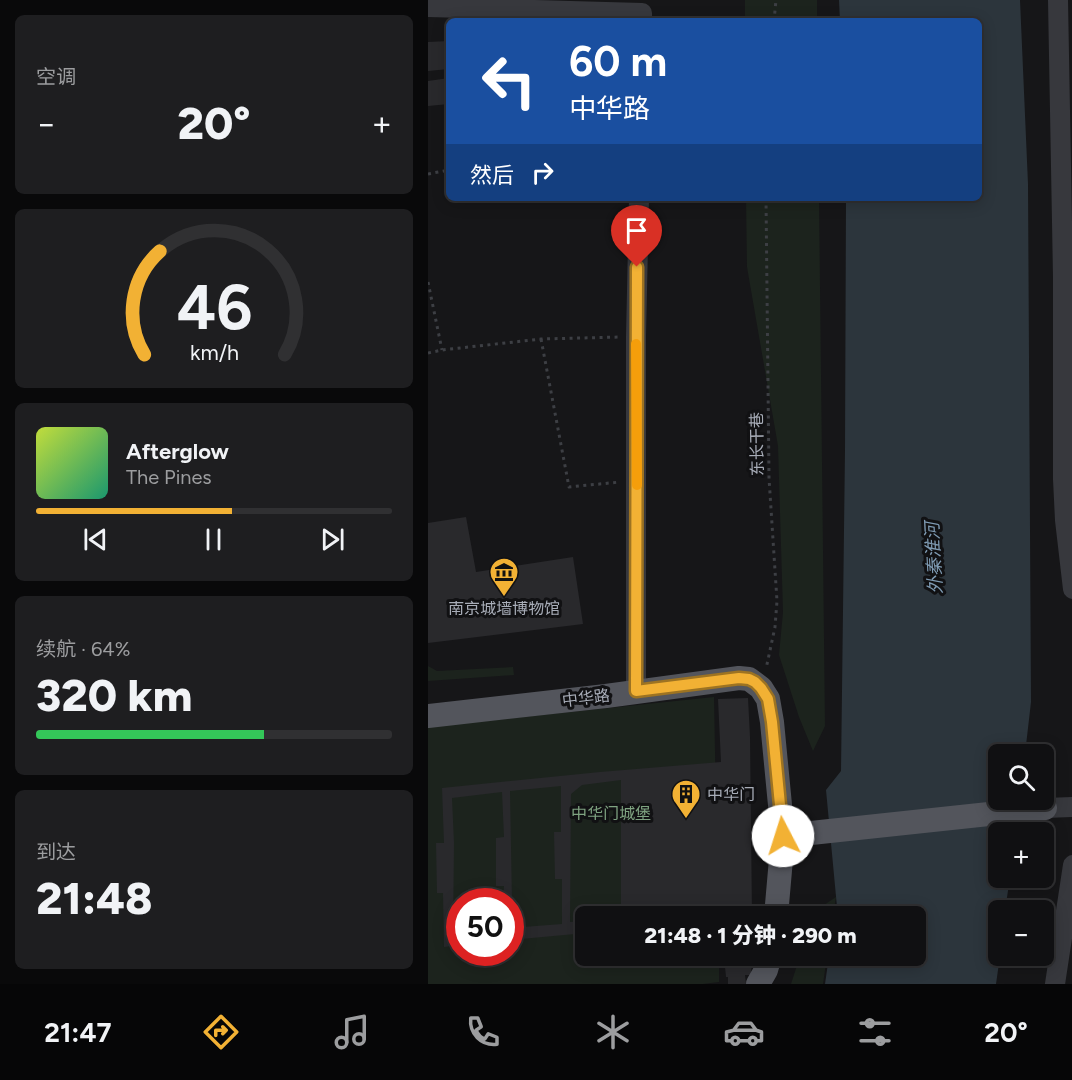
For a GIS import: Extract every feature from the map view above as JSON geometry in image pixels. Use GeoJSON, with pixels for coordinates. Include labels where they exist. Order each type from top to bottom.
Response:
{"type":"FeatureCollection","features":[{"type":"Feature","properties":{"kind":"main road","name":"中华路"},"geometry":{"type":"LineString","coordinates":[[428,716],[739,678],[749,679],[761,688]]}},
{"type":"Feature","properties":{"kind":"main road"},"geometry":{"type":"LineString","coordinates":[[761,688],[768,699],[772,722],[783,836],[777,906]]}},
{"type":"Feature","properties":{"kind":"main road"},"geometry":{"type":"LineString","coordinates":[[783,836],[1026,810]]}},
{"type":"Feature","properties":{"kind":"main road"},"geometry":{"type":"LineString","coordinates":[[759,983],[766,966]]}},
{"type":"Feature","properties":{"kind":"street"},"geometry":{"type":"LineString","coordinates":[[1058,0],[1063,277],[1063,479],[1073,589]]}},
{"type":"Feature","properties":{"kind":"street"},"geometry":{"type":"LineString","coordinates":[[428,7],[642,17]]}},
{"type":"Feature","properties":{"kind":"street"},"geometry":{"type":"LineString","coordinates":[[636,691],[636,337],[639,201]]}},
{"type":"Feature","properties":{"kind":"street"},"geometry":{"type":"LineString","coordinates":[[1054,808],[1073,807]]}},
{"type":"Feature","properties":{"kind":"street"},"geometry":{"type":"LineString","coordinates":[[1055,984],[1073,865]]}},
{"type":"Feature","properties":{"kind":"path"},"geometry":{"type":"LineString","coordinates":[[774,18],[776,0]]}},
{"type":"Feature","properties":{"kind":"path"},"geometry":{"type":"LineString","coordinates":[[428,174],[446,171]]}},
{"type":"Feature","properties":{"kind":"path","name":"东长干巷"},"geometry":{"type":"LineString","coordinates":[[761,688],[775,627],[777,601],[769,478],[766,201]]}},
{"type":"Feature","properties":{"kind":"path"},"geometry":{"type":"LineString","coordinates":[[428,282],[442,350]]}},
{"type":"Feature","properties":{"kind":"path"},"geometry":{"type":"LineString","coordinates":[[428,353],[541,339],[636,337]]}},
{"type":"Feature","properties":{"kind":"path"},"geometry":{"type":"LineString","coordinates":[[541,339],[569,487],[637,481]]}},
{"type":"Feature","properties":{"kind":"green space"},"geometry":{"type":"Polygon","coordinates":[[[745,0],[817,0],[817,18],[745,18],[745,0]]]}},
{"type":"Feature","properties":{"kind":"green space"},"geometry":{"type":"Polygon","coordinates":[[[746,201],[819,201],[825,726],[813,751],[799,717],[779,655],[783,612],[778,446],[747,267],[746,201]]]}},
{"type":"Feature","properties":{"kind":"green space"},"geometry":{"type":"Polygon","coordinates":[[[428,666],[437,671],[513,667],[514,675],[428,681],[428,666]]]}},
{"type":"Feature","properties":{"kind":"green space","name":"中华门城堡"},"geometry":{"type":"Polygon","coordinates":[[[714,697],[718,906],[575,906],[575,966],[719,966],[719,982],[703,984],[428,984],[428,727],[714,697]]]}},
{"type":"Feature","properties":{"kind":"green space"},"geometry":{"type":"Polygon","coordinates":[[[836,897],[835,906],[822,906],[836,897]]]}},
{"type":"Feature","properties":{"kind":"green space"},"geometry":{"type":"Polygon","coordinates":[[[797,966],[826,966],[823,984],[791,984],[797,966]]]}},
{"type":"Feature","properties":{"kind":"water","name":"外秦淮河"},"geometry":{"type":"Polygon","coordinates":[[[839,0],[1020,0],[1028,184],[1031,702],[1026,744],[988,744],[988,810],[1018,810],[1016,822],[988,822],[988,888],[1008,888],[1007,900],[988,900],[988,966],[999,966],[996,984],[825,984],[828,966],[926,966],[926,906],[837,906],[826,790],[841,771],[846,201],[982,201],[982,18],[840,18],[839,0]]]}},
{"type":"Feature","properties":{"kind":"building"},"geometry":{"type":"Polygon","coordinates":[[[446,41],[446,69],[428,71],[428,42],[446,41]]]}},
{"type":"Feature","properties":{"kind":"building"},"geometry":{"type":"Polygon","coordinates":[[[446,78],[446,104],[428,106],[428,81],[446,78]]]}},
{"type":"Feature","properties":{"kind":"building","name":"南京城墙博物馆"},"geometry":{"type":"Polygon","coordinates":[[[466,517],[476,572],[573,557],[583,624],[428,643],[428,523],[466,517]]]}},
{"type":"Feature","properties":{"kind":"building","name":"中华门"},"geometry":{"type":"Polygon","coordinates":[[[748,698],[752,906],[621,906],[621,780],[582,785],[571,794],[570,922],[575,922],[575,934],[524,939],[524,927],[562,924],[562,879],[555,879],[554,832],[561,832],[561,786],[510,791],[512,888],[496,886],[496,838],[504,837],[502,792],[452,798],[454,888],[446,888],[446,947],[444,947],[443,893],[437,893],[436,843],[444,843],[442,788],[721,762],[718,699],[748,698]]]}},
{"type":"Feature","properties":{"kind":"building"},"geometry":{"type":"Polygon","coordinates":[[[725,966],[751,966],[751,975],[745,975],[746,984],[728,984],[728,977],[726,977],[725,966]]]}},
{"type":"Feature","properties":{"kind":"slow traffic"},"geometry":{"type":"LineString","coordinates":[[636,344],[637,485]]}},
{"type":"Feature","properties":{"kind":"place","name":"南京城墙博物馆"},"geometry":{"type":"Point","coordinates":[504,598]}},
{"type":"Feature","properties":{"kind":"place","name":"中华门"},"geometry":{"type":"Point","coordinates":[686,820]}},
{"type":"Feature","properties":{"kind":"route"},"geometry":{"type":"LineString","coordinates":[[637,267],[636,691],[739,678],[755,682],[768,699],[783,836]]}}]}
